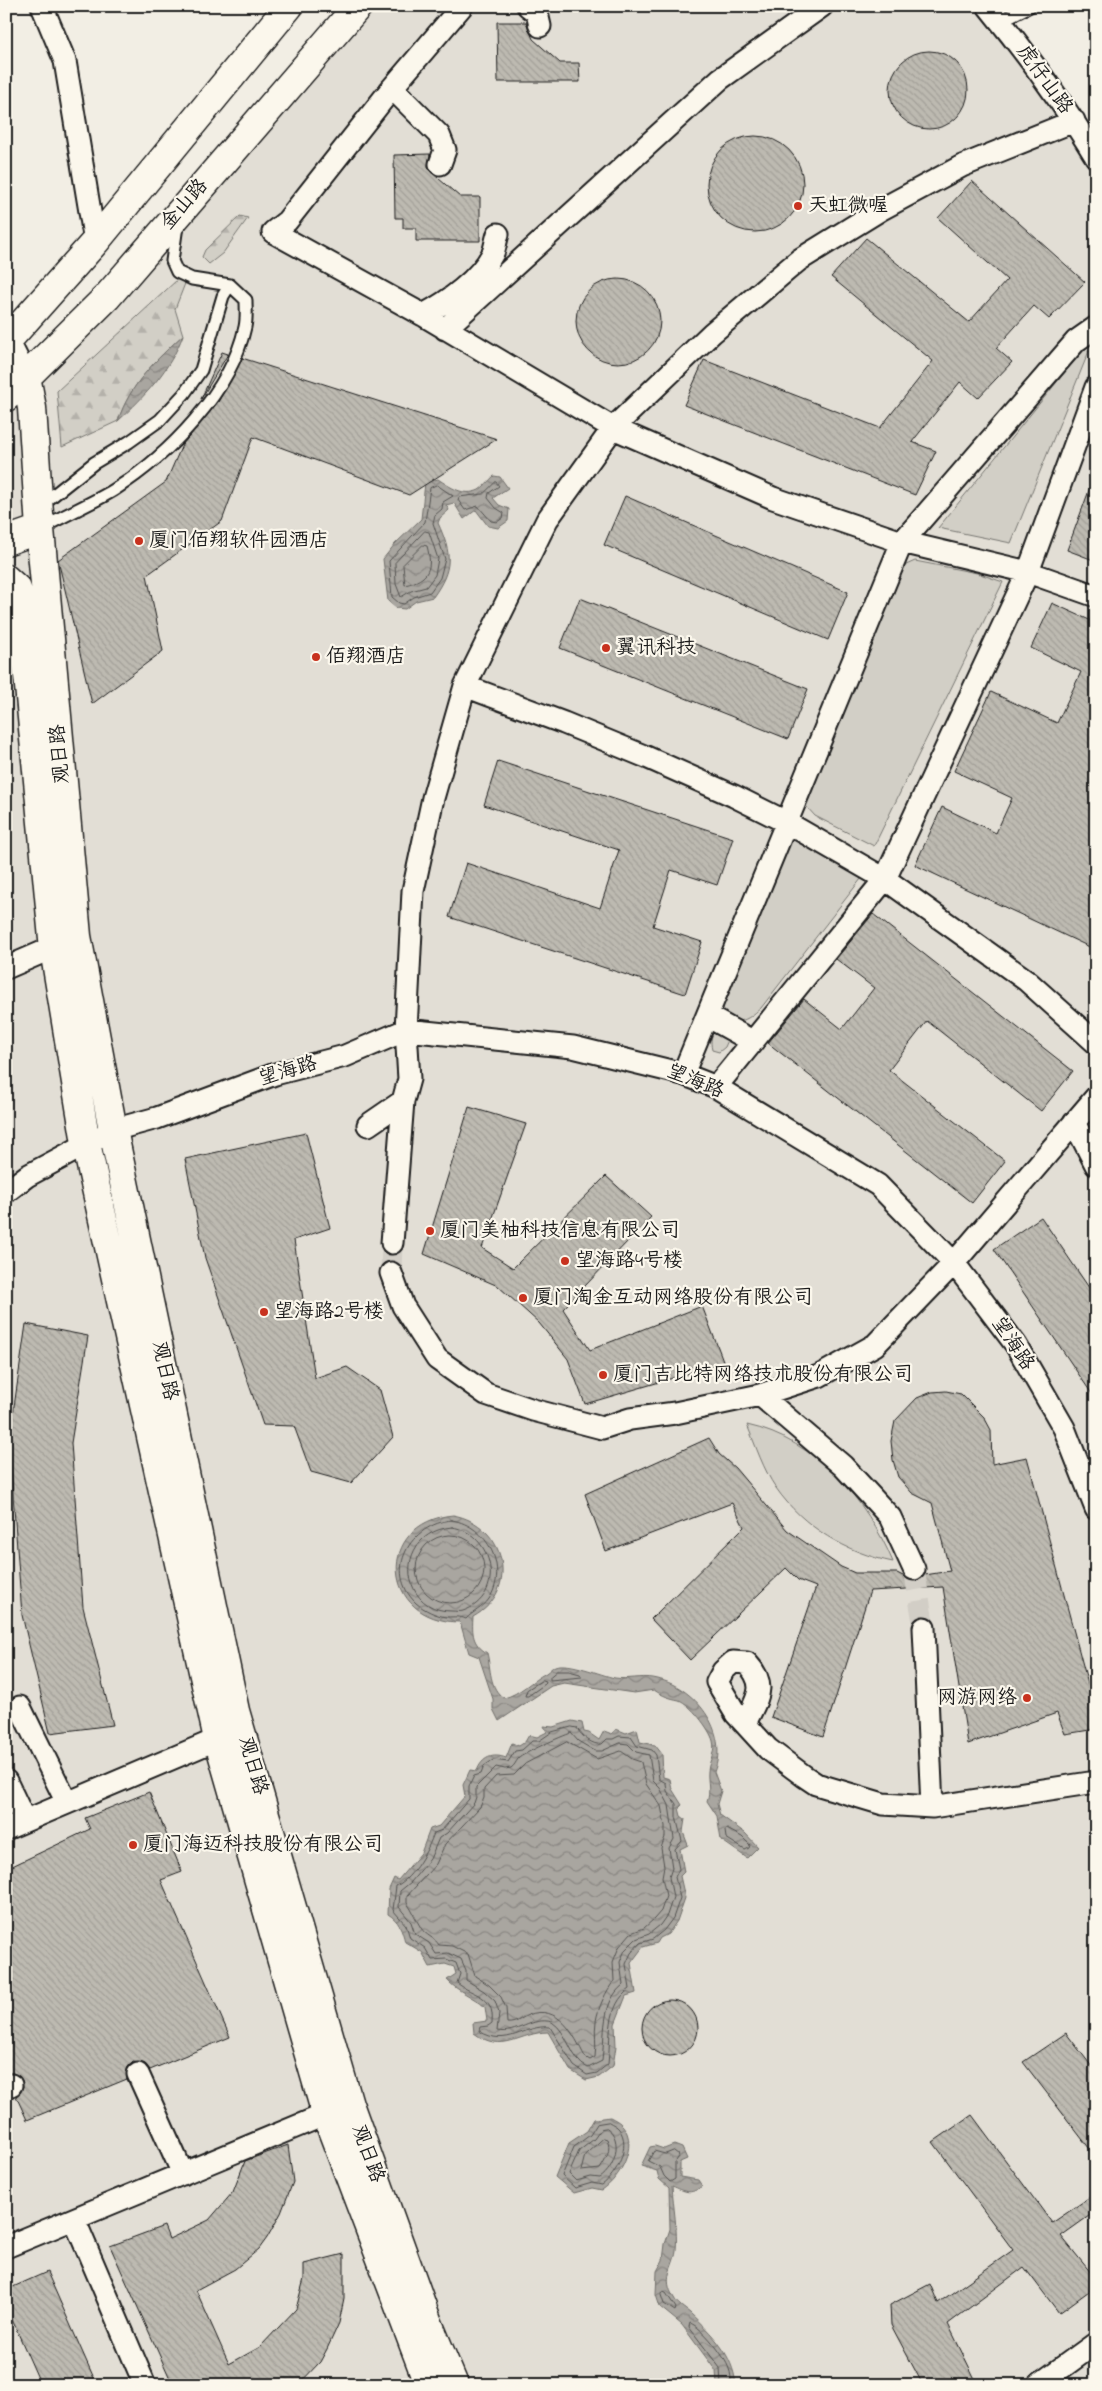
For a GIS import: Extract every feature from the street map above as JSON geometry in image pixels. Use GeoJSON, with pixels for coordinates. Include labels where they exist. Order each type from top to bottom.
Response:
{"type":"FeatureCollection","features":[{"type":"Feature","properties":{"kind":"street"},"geometry":{"type":"LineString","coordinates":[[42,6],[65,61],[95,242]]}},
{"type":"Feature","properties":{"kind":"street"},"geometry":{"type":"LineString","coordinates":[[26,376],[7,341],[95,242],[289,6]]}},
{"type":"Feature","properties":{"kind":"street","name":"金山路"},"geometry":{"type":"LineString","coordinates":[[6,397],[108,297],[179,212],[358,6]]}},
{"type":"Feature","properties":{"kind":"street"},"geometry":{"type":"LineString","coordinates":[[462,6],[392,88],[287,221],[273,232],[423,315],[613,428],[773,498],[902,542],[1028,572],[1096,596]]}},
{"type":"Feature","properties":{"kind":"street"},"geometry":{"type":"LineString","coordinates":[[528,6],[537,13],[540,26]]}},
{"type":"Feature","properties":{"kind":"street"},"geometry":{"type":"LineString","coordinates":[[445,328],[720,79],[822,6]]}},
{"type":"Feature","properties":{"kind":"street","name":"虎仔山路"},"geometry":{"type":"LineString","coordinates":[[994,14],[1074,121],[1096,157]]}},
{"type":"Feature","properties":{"kind":"street"},"geometry":{"type":"LineString","coordinates":[[392,88],[439,135],[445,150],[440,164]]}},
{"type":"Feature","properties":{"kind":"street"},"geometry":{"type":"LineString","coordinates":[[392,1243],[403,1101],[408,1079],[406,1030],[413,891],[433,798],[465,686],[547,520],[613,428],[712,333],[799,260],[880,210],[962,166],[1074,121]]}},
{"type":"Feature","properties":{"kind":"street"},"geometry":{"type":"LineString","coordinates":[[423,315],[441,306],[477,274],[493,253],[498,234]]}},
{"type":"Feature","properties":{"kind":"street"},"geometry":{"type":"LineString","coordinates":[[684,1074],[902,542],[1076,340],[1096,327]]}},
{"type":"Feature","properties":{"kind":"street","name":"观日路"},"geometry":{"type":"LineString","coordinates":[[26,376],[32,408],[39,518],[78,936],[113,1130],[235,1711],[229,1734]]}},
{"type":"Feature","properties":{"kind":"street"},"geometry":{"type":"LineString","coordinates":[[716,1087],[885,879],[1028,572],[1096,387]]}},
{"type":"Feature","properties":{"kind":"street"},"geometry":{"type":"LineString","coordinates":[[6,541],[39,518]]}},
{"type":"Feature","properties":{"kind":"street","name":"观日路"},"geometry":{"type":"LineString","coordinates":[[6,579],[16,589],[21,602],[54,949],[86,1143],[229,1734],[337,2109],[429,2385]]}},
{"type":"Feature","properties":{"kind":"street"},"geometry":{"type":"LineString","coordinates":[[465,686],[564,723],[644,756],[734,796],[786,822],[885,879],[1026,980],[1096,1043]]}},
{"type":"Feature","properties":{"kind":"street"},"geometry":{"type":"LineString","coordinates":[[6,968],[54,949],[78,936]]}},
{"type":"Feature","properties":{"kind":"street"},"geometry":{"type":"LineString","coordinates":[[708,1017],[752,1041]]}},
{"type":"Feature","properties":{"kind":"street","name":"望海路"},"geometry":{"type":"LineString","coordinates":[[113,1130],[157,1118],[276,1074],[345,1056],[406,1030],[573,1047],[684,1074],[716,1087],[878,1185],[954,1263],[1016,1345],[1064,1428],[1096,1509]]}},
{"type":"Feature","properties":{"kind":"street"},"geometry":{"type":"LineString","coordinates":[[390,1273],[403,1306],[437,1359],[486,1394],[602,1428],[630,1418],[674,1413],[760,1395],[819,1376],[876,1345],[954,1263],[1096,1097]]}},
{"type":"Feature","properties":{"kind":"street"},"geometry":{"type":"LineString","coordinates":[[368,1126],[403,1101]]}},
{"type":"Feature","properties":{"kind":"street"},"geometry":{"type":"LineString","coordinates":[[1074,1122],[1096,1165]]}},
{"type":"Feature","properties":{"kind":"street"},"geometry":{"type":"LineString","coordinates":[[6,1192],[28,1176],[113,1130]]}},
{"type":"Feature","properties":{"kind":"street"},"geometry":{"type":"LineString","coordinates":[[760,1395],[843,1466],[890,1517],[914,1569]]}},
{"type":"Feature","properties":{"kind":"street"},"geometry":{"type":"LineString","coordinates":[[924,1628],[932,1807]]}},
{"type":"Feature","properties":{"kind":"street"},"geometry":{"type":"LineString","coordinates":[[20,1707],[67,1803]]}},
{"type":"Feature","properties":{"kind":"street"},"geometry":{"type":"LineString","coordinates":[[745,1724],[768,1749],[816,1784],[883,1804],[932,1807],[1096,1782]]}},
{"type":"Feature","properties":{"kind":"street"},"geometry":{"type":"LineString","coordinates":[[6,1781],[16,1825],[229,1734]]}},
{"type":"Feature","properties":{"kind":"street"},"geometry":{"type":"LineString","coordinates":[[138,2074],[183,2174]]}},
{"type":"Feature","properties":{"kind":"street"},"geometry":{"type":"LineString","coordinates":[[8,2240],[74,2219],[337,2109]]}},
{"type":"Feature","properties":{"kind":"street","name":"观日路"},"geometry":{"type":"LineString","coordinates":[[337,2109],[454,2385]]}},
{"type":"Feature","properties":{"kind":"street"},"geometry":{"type":"LineString","coordinates":[[74,2219],[145,2385]]}},
{"type":"Feature","properties":{"kind":"street"},"geometry":{"type":"LineString","coordinates":[[1038,2385],[1096,2343]]}},
{"type":"Feature","properties":{"kind":"lane"},"geometry":{"type":"LineString","coordinates":[[994,14],[1030,6]]}},
{"type":"Feature","properties":{"kind":"lane"},"geometry":{"type":"LineString","coordinates":[[39,518],[114,490],[152,463],[213,398],[237,354],[246,325],[246,300],[230,285],[206,282],[177,272],[172,261],[179,212]]}},
{"type":"Feature","properties":{"kind":"lane"},"geometry":{"type":"LineString","coordinates":[[39,518],[94,463],[129,442],[160,420],[184,394],[200,370],[223,296],[230,285]]}},
{"type":"Feature","properties":{"kind":"shaded area"},"geometry":{"type":"Polygon","coordinates":[[[369,6],[978,6],[1073,131],[1096,169],[1096,2385],[6,2385],[6,418],[83,338],[369,6]]]}},
{"type":"Feature","properties":{"kind":"green space"},"geometry":{"type":"Polygon","coordinates":[[[240,216],[248,218],[223,253],[209,264],[202,257],[205,250],[240,216]]]}},
{"type":"Feature","properties":{"kind":"green space"},"geometry":{"type":"Polygon","coordinates":[[[178,279],[186,281],[175,309],[183,335],[154,363],[137,384],[129,395],[118,421],[62,447],[57,391],[178,279]]]}},
{"type":"Feature","properties":{"kind":"green space"},"geometry":{"type":"Polygon","coordinates":[[[1083,350],[1089,351],[1011,543],[938,528],[1083,350]]]}},
{"type":"Feature","properties":{"kind":"green space"},"geometry":{"type":"Polygon","coordinates":[[[915,561],[977,573],[1003,582],[874,846],[815,816],[806,806],[807,796],[876,635],[898,577],[906,565],[915,561]]]}},
{"type":"Feature","properties":{"kind":"green space"},"geometry":{"type":"Polygon","coordinates":[[[796,836],[860,871],[861,879],[761,1008],[743,1020],[730,1020],[722,1006],[782,841],[796,836]]]}},
{"type":"Feature","properties":{"kind":"green space"},"geometry":{"type":"Polygon","coordinates":[[[717,1027],[731,1033],[725,1047],[719,1052],[712,1050],[711,1044],[712,1035],[717,1027]]]}},
{"type":"Feature","properties":{"kind":"green space"},"geometry":{"type":"Polygon","coordinates":[[[747,1425],[772,1433],[795,1444],[817,1459],[836,1476],[854,1495],[869,1517],[893,1562],[876,1558],[843,1545],[827,1536],[799,1515],[771,1481],[747,1425]]]}},
{"type":"Feature","properties":{"kind":"water"},"geometry":{"type":"Polygon","coordinates":[[[183,335],[164,371],[138,402],[118,421],[129,395],[145,373],[183,335]]]}},
{"type":"Feature","properties":{"kind":"water"},"geometry":{"type":"Polygon","coordinates":[[[494,476],[500,477],[508,488],[493,498],[499,505],[509,509],[508,521],[498,528],[488,526],[476,510],[464,519],[454,503],[446,505],[449,510],[440,518],[438,523],[448,553],[447,569],[440,587],[433,597],[416,601],[405,609],[396,608],[388,601],[383,559],[395,544],[421,519],[425,483],[438,479],[457,490],[473,492],[481,489],[494,476]]]}},
{"type":"Feature","properties":{"kind":"water"},"geometry":{"type":"Polygon","coordinates":[[[453,1515],[471,1521],[485,1531],[495,1544],[501,1559],[502,1575],[498,1591],[488,1605],[473,1617],[474,1638],[478,1646],[487,1653],[491,1678],[499,1694],[504,1698],[510,1696],[554,1667],[561,1665],[568,1665],[615,1678],[653,1678],[668,1682],[682,1690],[695,1700],[713,1727],[717,1741],[718,1757],[714,1772],[721,1791],[717,1804],[720,1815],[745,1833],[758,1847],[747,1858],[721,1840],[717,1816],[707,1801],[709,1793],[708,1771],[714,1749],[713,1741],[699,1718],[683,1702],[654,1690],[634,1693],[564,1683],[551,1686],[499,1721],[493,1709],[493,1699],[479,1657],[469,1653],[460,1622],[434,1618],[414,1606],[402,1590],[397,1571],[400,1552],[410,1535],[428,1522],[453,1515]]]}},
{"type":"Feature","properties":{"kind":"water"},"geometry":{"type":"Polygon","coordinates":[[[572,1721],[582,1723],[584,1732],[599,1740],[604,1731],[612,1734],[616,1729],[626,1733],[637,1729],[640,1742],[655,1745],[662,1754],[663,1777],[670,1779],[672,1789],[682,1805],[679,1808],[681,1816],[685,1819],[683,1832],[688,1845],[680,1849],[684,1872],[680,1876],[685,1898],[677,1921],[668,1934],[660,1938],[657,1943],[643,1947],[631,1963],[636,1993],[626,1996],[615,2024],[616,2046],[613,2066],[599,2077],[586,2080],[570,2070],[548,2032],[503,2042],[484,2039],[474,2033],[473,2023],[487,2021],[485,2007],[447,1980],[456,1974],[454,1967],[445,1964],[430,1967],[422,1952],[405,1942],[400,1926],[388,1914],[389,1889],[394,1878],[398,1880],[421,1853],[430,1829],[439,1826],[465,1796],[463,1785],[470,1770],[477,1771],[482,1762],[488,1757],[506,1758],[512,1743],[519,1746],[525,1742],[529,1735],[537,1737],[547,1732],[544,1726],[553,1727],[572,1721]]]}},
{"type":"Feature","properties":{"kind":"water"},"geometry":{"type":"Polygon","coordinates":[[[610,2117],[622,2125],[627,2134],[629,2143],[625,2161],[615,2178],[602,2190],[592,2188],[574,2193],[555,2177],[569,2143],[587,2131],[594,2119],[610,2117]]]}},
{"type":"Feature","properties":{"kind":"water"},"geometry":{"type":"Polygon","coordinates":[[[674,2145],[682,2148],[687,2159],[680,2162],[680,2177],[698,2180],[702,2186],[691,2192],[672,2186],[676,2250],[668,2278],[670,2291],[677,2302],[720,2345],[731,2364],[736,2385],[717,2385],[716,2371],[682,2325],[660,2307],[656,2295],[657,2271],[663,2260],[665,2244],[670,2229],[669,2188],[659,2179],[657,2171],[641,2166],[650,2147],[655,2146],[664,2149],[674,2145]]]}},
{"type":"Feature","properties":{"kind":"building"},"geometry":{"type":"Polygon","coordinates":[[[497,22],[526,22],[533,39],[560,63],[579,63],[580,82],[498,82],[497,22]]]}},
{"type":"Feature","properties":{"kind":"building"},"geometry":{"type":"Polygon","coordinates":[[[929,51],[944,54],[961,68],[965,75],[968,90],[965,105],[951,122],[944,126],[929,129],[914,126],[897,112],[893,105],[890,90],[893,75],[907,58],[914,54],[929,51]]]}},
{"type":"Feature","properties":{"kind":"building"},"geometry":{"type":"Polygon","coordinates":[[[755,136],[773,140],[789,150],[799,166],[803,184],[799,202],[789,218],[773,228],[755,232],[737,228],[721,218],[711,202],[707,184],[711,166],[721,150],[737,140],[755,136]]]}},
{"type":"Feature","properties":{"kind":"building"},"geometry":{"type":"Polygon","coordinates":[[[430,154],[428,166],[431,172],[460,197],[480,197],[480,241],[416,241],[416,228],[403,228],[403,218],[395,218],[394,155],[430,154]]]}},
{"type":"Feature","properties":{"kind":"building"},"geometry":{"type":"Polygon","coordinates":[[[972,181],[1085,282],[1049,319],[1034,306],[996,348],[1012,362],[978,398],[960,382],[912,442],[936,451],[915,495],[684,405],[704,360],[880,428],[933,361],[831,277],[866,238],[969,322],[1007,280],[938,218],[972,181]]]}},
{"type":"Feature","properties":{"kind":"building"},"geometry":{"type":"Polygon","coordinates":[[[618,279],[641,286],[653,298],[660,321],[653,344],[641,356],[618,363],[595,356],[583,344],[576,321],[583,298],[595,286],[618,279]]]}},
{"type":"Feature","properties":{"kind":"building"},"geometry":{"type":"Polygon","coordinates":[[[222,352],[228,354],[201,399],[222,352]]]}},
{"type":"Feature","properties":{"kind":"building","name":"厦门佰翔软件园酒店"},"geometry":{"type":"Polygon","coordinates":[[[242,358],[497,439],[409,495],[253,437],[222,521],[147,575],[163,651],[92,704],[58,560],[166,482],[182,445],[218,402],[242,358]]]}},
{"type":"Feature","properties":{"kind":"building"},"geometry":{"type":"Polygon","coordinates":[[[1094,477],[1096,478],[1096,561],[1067,550],[1094,477]]]}},
{"type":"Feature","properties":{"kind":"building"},"geometry":{"type":"Polygon","coordinates":[[[625,496],[848,592],[828,640],[604,545],[625,496]]]}},
{"type":"Feature","properties":{"kind":"building"},"geometry":{"type":"Polygon","coordinates":[[[580,598],[808,689],[788,739],[560,648],[580,598]]]}},
{"type":"Feature","properties":{"kind":"building"},"geometry":{"type":"Polygon","coordinates":[[[1052,603],[1096,623],[1096,950],[915,865],[942,807],[996,833],[1012,798],[954,771],[991,692],[1057,723],[1081,672],[1031,648],[1052,603]]]}},
{"type":"Feature","properties":{"kind":"building"},"geometry":{"type":"Polygon","coordinates":[[[498,761],[733,838],[717,885],[671,870],[653,926],[702,942],[685,994],[449,917],[466,863],[600,908],[619,850],[484,805],[498,761]]]}},
{"type":"Feature","properties":{"kind":"building"},"geometry":{"type":"Polygon","coordinates":[[[873,914],[1073,1071],[1041,1111],[927,1021],[889,1070],[1005,1161],[972,1203],[768,1043],[804,999],[842,1029],[874,988],[836,959],[873,914]]]}},
{"type":"Feature","properties":{"kind":"building","name":"望海路4号楼"},"geometry":{"type":"Polygon","coordinates":[[[469,1107],[526,1124],[482,1248],[513,1268],[606,1176],[651,1217],[563,1309],[590,1350],[702,1306],[724,1363],[585,1404],[568,1359],[539,1323],[498,1286],[424,1254],[469,1107]]]}},
{"type":"Feature","properties":{"kind":"building","name":"望海路2号楼"},"geometry":{"type":"Polygon","coordinates":[[[306,1133],[330,1228],[294,1240],[315,1378],[347,1367],[380,1390],[393,1437],[351,1483],[311,1472],[294,1426],[263,1425],[205,1258],[185,1159],[306,1133]]]}},
{"type":"Feature","properties":{"kind":"building"},"geometry":{"type":"Polygon","coordinates":[[[1041,1217],[1096,1298],[1096,1400],[994,1249],[1041,1217]]]}},
{"type":"Feature","properties":{"kind":"building"},"geometry":{"type":"Polygon","coordinates":[[[26,1324],[88,1336],[71,1443],[83,1607],[113,1725],[50,1733],[22,1615],[9,1441],[26,1324]]]}},
{"type":"Feature","properties":{"kind":"building"},"geometry":{"type":"Polygon","coordinates":[[[946,1391],[961,1394],[984,1417],[991,1430],[992,1464],[1027,1457],[1096,1714],[1096,1729],[1065,1734],[1057,1713],[968,1744],[943,1587],[870,1591],[823,1737],[771,1717],[816,1587],[798,1580],[786,1568],[690,1660],[651,1619],[744,1527],[732,1503],[606,1551],[585,1494],[709,1438],[719,1454],[735,1468],[787,1530],[841,1567],[855,1573],[897,1573],[913,1581],[920,1580],[925,1575],[950,1571],[932,1503],[912,1493],[898,1477],[893,1460],[891,1441],[895,1421],[917,1398],[932,1392],[946,1391]]]}},
{"type":"Feature","properties":{"kind":"building"},"geometry":{"type":"Polygon","coordinates":[[[149,1792],[182,1872],[161,1880],[230,2037],[150,2070],[145,2064],[133,2062],[128,2067],[127,2079],[27,2120],[16,2096],[23,2087],[22,2080],[13,2073],[6,2073],[6,1869],[90,1829],[85,1818],[149,1792]]]}},
{"type":"Feature","properties":{"kind":"building"},"geometry":{"type":"Polygon","coordinates":[[[670,2000],[681,2002],[690,2008],[696,2017],[698,2028],[696,2039],[690,2048],[681,2054],[670,2056],[659,2054],[650,2048],[644,2039],[642,2028],[644,2017],[650,2008],[659,2002],[670,2000]]]}},
{"type":"Feature","properties":{"kind":"building"},"geometry":{"type":"Polygon","coordinates":[[[1066,2033],[1096,2072],[1096,2157],[1023,2062],[1066,2033]]]}},
{"type":"Feature","properties":{"kind":"building"},"geometry":{"type":"Polygon","coordinates":[[[972,2115],[1052,2223],[1096,2193],[1096,2211],[1061,2236],[1096,2279],[1096,2286],[1059,2313],[1024,2267],[948,2324],[978,2385],[923,2385],[891,2325],[890,2305],[930,2284],[938,2303],[1013,2250],[933,2142],[972,2115]]]}},
{"type":"Feature","properties":{"kind":"building"},"geometry":{"type":"Polygon","coordinates":[[[288,2145],[293,2182],[281,2213],[267,2238],[259,2249],[235,2269],[196,2290],[229,2364],[260,2347],[296,2309],[304,2279],[304,2264],[344,2254],[344,2299],[339,2323],[327,2349],[320,2362],[298,2385],[173,2385],[110,2246],[164,2226],[169,2239],[209,2220],[233,2192],[245,2161],[288,2145]]]}},
{"type":"Feature","properties":{"kind":"building"},"geometry":{"type":"Polygon","coordinates":[[[47,2272],[97,2385],[41,2385],[6,2306],[6,2290],[47,2272]]]}},
{"type":"Feature","properties":{"kind":"tunnel"},"geometry":{"type":"LineString","coordinates":[[391,1273],[392,1243]]}},
{"type":"Feature","properties":{"kind":"tunnel"},"geometry":{"type":"LineString","coordinates":[[914,1569],[924,1628]]}},
{"type":"Feature","properties":{"kind":"place","name":"天虹微喔"},"geometry":{"type":"Point","coordinates":[798,206]}},
{"type":"Feature","properties":{"kind":"place","name":"厦门佰翔软件园酒店"},"geometry":{"type":"Point","coordinates":[139,541]}},
{"type":"Feature","properties":{"kind":"place","name":"翼讯科技"},"geometry":{"type":"Point","coordinates":[606,648]}},
{"type":"Feature","properties":{"kind":"place","name":"佰翔酒店"},"geometry":{"type":"Point","coordinates":[316,657]}},
{"type":"Feature","properties":{"kind":"place","name":"厦门美柚科技信息有限公司"},"geometry":{"type":"Point","coordinates":[430,1231]}},
{"type":"Feature","properties":{"kind":"place","name":"望海路4号楼"},"geometry":{"type":"Point","coordinates":[565,1261]}},
{"type":"Feature","properties":{"kind":"place","name":"厦门淘金互动网络股份有限公司"},"geometry":{"type":"Point","coordinates":[523,1298]}},
{"type":"Feature","properties":{"kind":"place","name":"望海路2号楼"},"geometry":{"type":"Point","coordinates":[264,1312]}},
{"type":"Feature","properties":{"kind":"place","name":"厦门吉比特网络技术股份有限公司"},"geometry":{"type":"Point","coordinates":[603,1375]}},
{"type":"Feature","properties":{"kind":"place","name":"网游网络"},"geometry":{"type":"Point","coordinates":[1027,1698]}},
{"type":"Feature","properties":{"kind":"place","name":"厦门海迈科技股份有限公司"},"geometry":{"type":"Point","coordinates":[133,1845]}}]}
